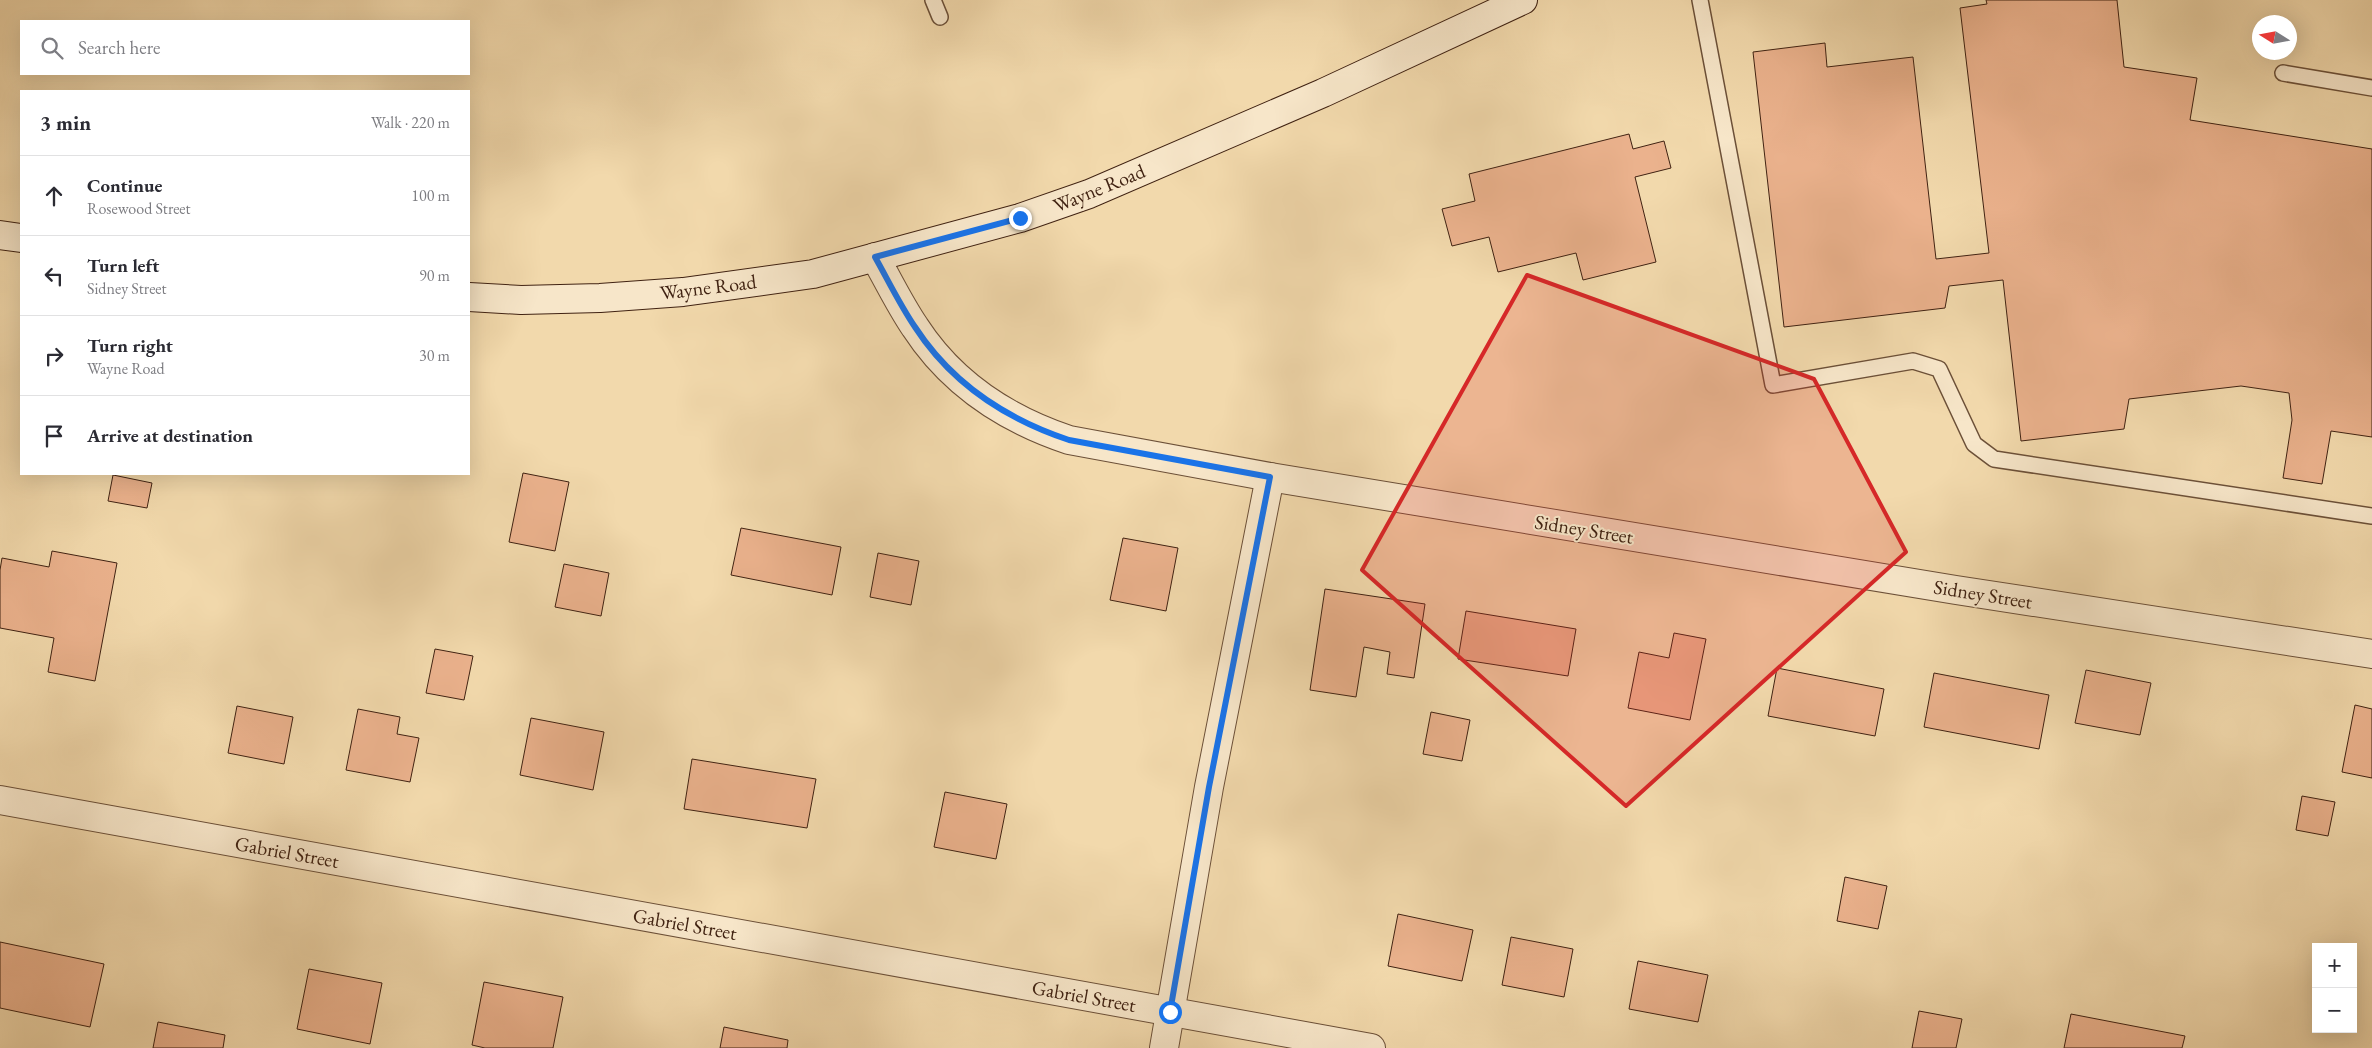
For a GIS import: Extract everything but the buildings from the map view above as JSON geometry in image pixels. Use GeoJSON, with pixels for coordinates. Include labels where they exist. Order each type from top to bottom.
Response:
{"type":"FeatureCollection","features":[{"type":"Feature","properties":{"kind":"street","name":"Wayne Road"},"geometry":{"type":"LineString","coordinates":[[470,297],[521,300],[600,298],[683,292],[813,274],[1020,218],[1089,194],[1323,93],[1523,0]]}},
{"type":"Feature","properties":{"kind":"street"},"geometry":{"type":"LineString","coordinates":[[0,235],[20,238]]}},
{"type":"Feature","properties":{"kind":"street","name":"Sidney Street"},"geometry":{"type":"LineString","coordinates":[[875,257],[914,327],[934,354],[957,377],[981,398],[1009,415],[1038,430],[1069,440],[1270,477],[1956,590],[2372,654]]}},
{"type":"Feature","properties":{"kind":"street"},"geometry":{"type":"LineString","coordinates":[[1164,1048],[1209,787],[1270,477]]}},
{"type":"Feature","properties":{"kind":"street","name":"Gabriel Street"},"geometry":{"type":"LineString","coordinates":[[0,800],[1371,1048]]}},
{"type":"Feature","properties":{"kind":"lane"},"geometry":{"type":"LineString","coordinates":[[933,0],[940,18]]}},
{"type":"Feature","properties":{"kind":"lane"},"geometry":{"type":"LineString","coordinates":[[1700,0],[1773,385],[1912,361],[1938,370],[1974,444],[1994,459],[2372,516]]}},
{"type":"Feature","properties":{"kind":"lane"},"geometry":{"type":"LineString","coordinates":[[2283,73],[2372,88]]}},
{"type":"Feature","properties":{"kind":"highlighted area"},"geometry":{"type":"Polygon","coordinates":[[[1527,275],[1814,379],[1906,552],[1626,806],[1362,570],[1527,275]]]}},
{"type":"Feature","properties":{"kind":"route"},"geometry":{"type":"LineString","coordinates":[[1020,218],[875,257],[914,327],[934,354],[981,398],[1038,430],[1069,440],[1270,477],[1209,787],[1170,1012]]}}]}
